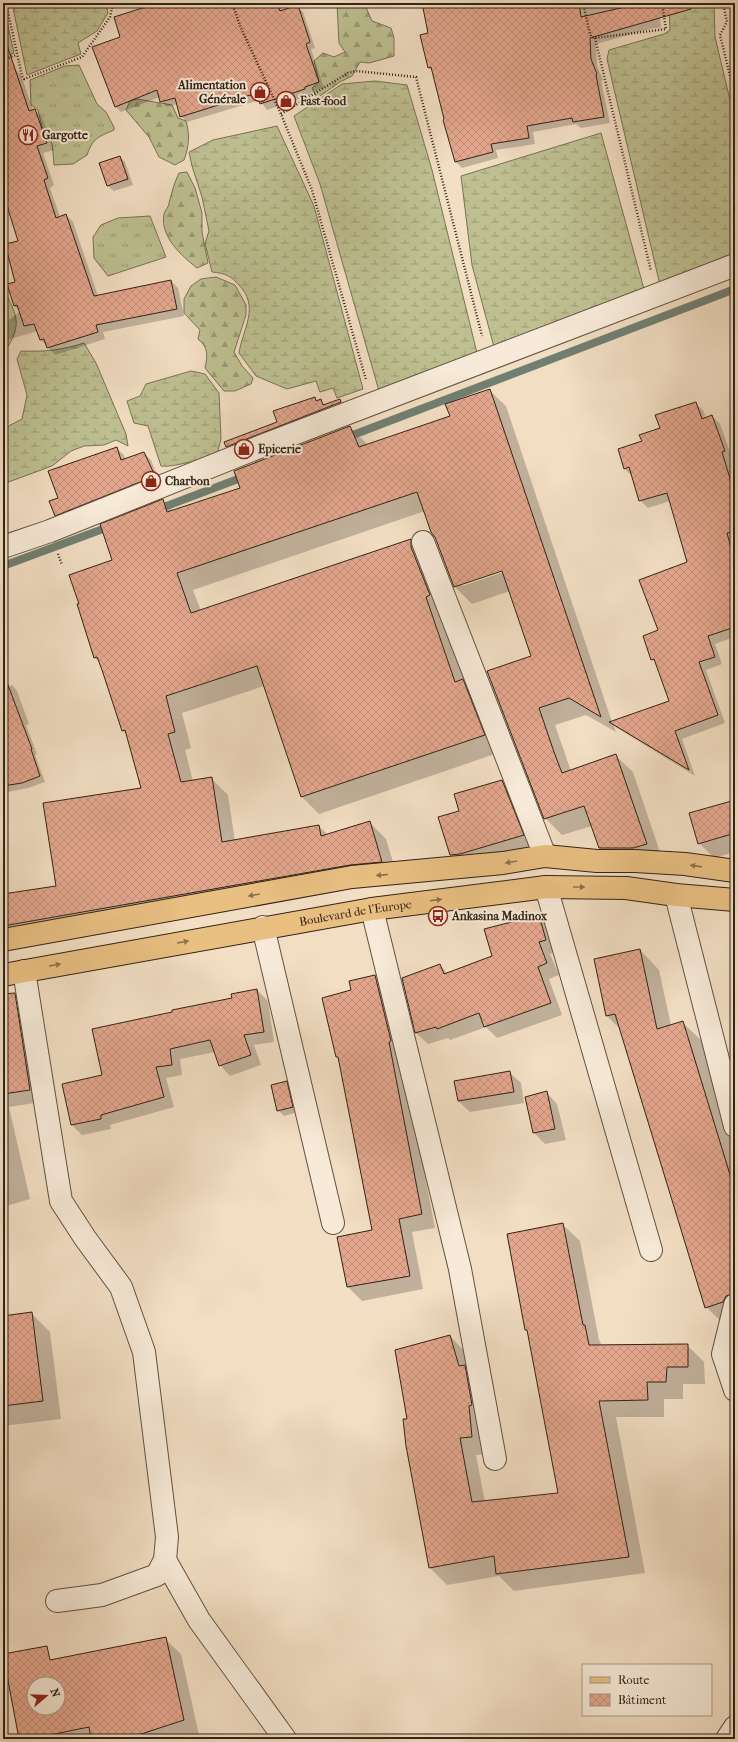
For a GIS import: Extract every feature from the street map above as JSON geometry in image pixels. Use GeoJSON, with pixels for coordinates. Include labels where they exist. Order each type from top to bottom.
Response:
{"type":"FeatureCollection","features":[{"type":"Feature","properties":{"kind":"main road"},"geometry":{"type":"LineString","coordinates":[[3,940],[352,877],[503,863],[546,856],[597,861],[635,861],[685,864],[735,871]]}},
{"type":"Feature","properties":{"kind":"main road","name":"Boulevard de l'Europe"},"geometry":{"type":"LineString","coordinates":[[3,975],[263,927],[372,909],[546,887],[626,888],[676,895],[735,900]]}},
{"type":"Feature","properties":{"kind":"street"},"geometry":{"type":"LineString","coordinates":[[3,547],[50,531],[373,403],[658,296],[735,265]]}},
{"type":"Feature","properties":{"kind":"street"},"geometry":{"type":"LineString","coordinates":[[423,542],[546,856]]}},
{"type":"Feature","properties":{"kind":"street"},"geometry":{"type":"LineString","coordinates":[[546,887],[651,1250]]}},
{"type":"Feature","properties":{"kind":"street"},"geometry":{"type":"LineString","coordinates":[[676,895],[735,1126]]}},
{"type":"Feature","properties":{"kind":"street"},"geometry":{"type":"LineString","coordinates":[[372,909],[460,1269],[495,1459]]}},
{"type":"Feature","properties":{"kind":"street"},"geometry":{"type":"LineString","coordinates":[[263,927],[334,1223]]}},
{"type":"Feature","properties":{"kind":"street"},"geometry":{"type":"LineString","coordinates":[[24,971],[61,1201],[85,1238],[121,1287],[144,1352],[167,1538],[165,1560],[157,1575],[102,1595],[57,1601]]}},
{"type":"Feature","properties":{"kind":"street"},"geometry":{"type":"LineString","coordinates":[[735,1305],[723,1354],[735,1390]]}},
{"type":"Feature","properties":{"kind":"street"},"geometry":{"type":"LineString","coordinates":[[165,1560],[199,1620],[285,1739]]}},
{"type":"Feature","properties":{"kind":"street"},"geometry":{"type":"LineString","coordinates":[[727,1739],[735,1727]]}},
{"type":"Feature","properties":{"kind":"path"},"geometry":{"type":"LineString","coordinates":[[6,3],[16,54],[24,79],[82,57],[110,17],[113,3]]}},
{"type":"Feature","properties":{"kind":"path"},"geometry":{"type":"LineString","coordinates":[[232,3],[241,28],[281,114],[312,190],[373,403]]}},
{"type":"Feature","properties":{"kind":"path"},"geometry":{"type":"LineString","coordinates":[[583,3],[590,34],[595,38],[658,296]]}},
{"type":"Feature","properties":{"kind":"path"},"geometry":{"type":"LineString","coordinates":[[595,38],[666,29],[662,3]]}},
{"type":"Feature","properties":{"kind":"path"},"geometry":{"type":"LineString","coordinates":[[723,3],[727,22],[720,35],[735,96]]}},
{"type":"Feature","properties":{"kind":"path"},"geometry":{"type":"LineString","coordinates":[[3,60],[16,54]]}},
{"type":"Feature","properties":{"kind":"path"},"geometry":{"type":"LineString","coordinates":[[281,114],[348,73],[356,71],[416,77],[488,360]]}},
{"type":"Feature","properties":{"kind":"green space"},"geometry":{"type":"Polygon","coordinates":[[[3,3],[14,53],[3,57],[3,3]]]}},
{"type":"Feature","properties":{"kind":"green space"},"geometry":{"type":"Polygon","coordinates":[[[12,3],[106,3],[108,13],[97,31],[78,43],[81,54],[27,75],[12,3]]]}},
{"type":"Feature","properties":{"kind":"green space"},"geometry":{"type":"Polygon","coordinates":[[[337,3],[364,3],[372,21],[391,28],[394,38],[394,56],[369,63],[360,62],[352,76],[340,82],[317,98],[312,88],[319,82],[314,61],[323,53],[334,57],[345,52],[339,43],[337,3]]]}},
{"type":"Feature","properties":{"kind":"green space"},"geometry":{"type":"Polygon","coordinates":[[[669,3],[714,3],[715,37],[735,121],[735,254],[660,285],[607,59],[609,50],[664,34],[670,30],[669,3]]]}},
{"type":"Feature","properties":{"kind":"green space"},"geometry":{"type":"Polygon","coordinates":[[[79,65],[97,104],[106,112],[114,127],[114,130],[104,134],[94,141],[87,155],[73,164],[54,165],[53,149],[50,139],[46,130],[42,127],[38,110],[31,105],[30,80],[65,66],[79,65]]]}},
{"type":"Feature","properties":{"kind":"green space"},"geometry":{"type":"Polygon","coordinates":[[[375,81],[407,85],[432,170],[478,357],[379,391],[320,184],[294,116],[342,84],[375,81]]]}},
{"type":"Feature","properties":{"kind":"green space"},"geometry":{"type":"Polygon","coordinates":[[[137,99],[172,105],[178,118],[186,121],[188,140],[184,160],[175,165],[159,157],[149,137],[126,110],[130,101],[137,99]]]}},
{"type":"Feature","properties":{"kind":"green space"},"geometry":{"type":"Polygon","coordinates":[[[277,126],[314,206],[363,389],[337,398],[333,388],[320,392],[316,381],[287,389],[256,376],[239,353],[249,310],[245,293],[233,279],[221,273],[212,272],[205,243],[209,231],[202,197],[189,152],[213,140],[277,126]]]}},
{"type":"Feature","properties":{"kind":"green space"},"geometry":{"type":"Polygon","coordinates":[[[601,133],[644,289],[494,347],[472,265],[461,176],[601,133]]]}},
{"type":"Feature","properties":{"kind":"green space"},"geometry":{"type":"Polygon","coordinates":[[[187,172],[195,188],[202,213],[202,232],[208,263],[197,268],[173,245],[168,238],[164,222],[164,214],[177,177],[179,173],[187,172]]]}},
{"type":"Feature","properties":{"kind":"green space"},"geometry":{"type":"Polygon","coordinates":[[[150,216],[166,257],[108,276],[94,258],[93,237],[101,225],[118,218],[150,216]]]}},
{"type":"Feature","properties":{"kind":"green space"},"geometry":{"type":"Polygon","coordinates":[[[216,277],[235,285],[246,305],[246,315],[234,352],[242,366],[253,378],[251,384],[235,391],[224,391],[205,368],[207,359],[206,352],[204,345],[198,339],[200,330],[184,313],[184,299],[191,286],[201,279],[216,277]]]}},
{"type":"Feature","properties":{"kind":"green space"},"geometry":{"type":"Polygon","coordinates":[[[3,286],[14,311],[16,323],[13,337],[3,353],[3,286]]]}},
{"type":"Feature","properties":{"kind":"green space"},"geometry":{"type":"Polygon","coordinates":[[[84,343],[96,363],[126,434],[128,446],[116,440],[104,445],[84,446],[71,451],[52,466],[3,484],[3,429],[22,419],[27,395],[17,359],[21,351],[53,350],[84,343]]]}},
{"type":"Feature","properties":{"kind":"green space"},"geometry":{"type":"Polygon","coordinates":[[[191,371],[205,374],[219,393],[221,439],[216,458],[172,466],[161,466],[148,426],[134,423],[127,401],[140,396],[146,384],[191,371]]]}},
{"type":"Feature","properties":{"kind":"building"},"geometry":{"type":"Polygon","coordinates":[[[158,3],[277,3],[280,11],[298,5],[310,42],[306,44],[319,82],[305,87],[305,89],[260,104],[257,93],[180,117],[175,98],[160,102],[157,90],[115,107],[92,47],[120,37],[114,17],[158,3]]]}},
{"type":"Feature","properties":{"kind":"building"},"geometry":{"type":"Polygon","coordinates":[[[422,3],[579,3],[581,17],[625,7],[624,3],[690,3],[691,9],[590,38],[591,59],[597,74],[604,117],[573,122],[572,118],[527,126],[529,138],[491,144],[493,152],[455,162],[443,120],[431,67],[428,68],[420,35],[428,33],[422,3]]]}},
{"type":"Feature","properties":{"kind":"building"},"geometry":{"type":"Polygon","coordinates":[[[7,45],[29,111],[35,109],[47,143],[37,146],[48,178],[44,180],[56,218],[66,214],[94,296],[171,280],[177,309],[96,325],[98,332],[47,348],[44,339],[40,340],[34,324],[24,326],[17,305],[14,306],[7,284],[15,282],[5,244],[18,241],[3,193],[3,46],[7,45]]]}},
{"type":"Feature","properties":{"kind":"building"},"geometry":{"type":"Polygon","coordinates":[[[120,156],[128,179],[107,186],[99,163],[120,156]]]}},
{"type":"Feature","properties":{"kind":"building"},"geometry":{"type":"Polygon","coordinates":[[[490,389],[601,717],[569,698],[539,708],[554,752],[562,773],[616,754],[647,844],[633,848],[599,848],[584,806],[544,819],[487,671],[531,656],[502,571],[454,587],[435,537],[431,532],[417,492],[177,573],[191,613],[411,539],[411,547],[430,595],[426,597],[455,682],[463,679],[485,735],[301,797],[257,666],[166,696],[175,732],[168,734],[181,782],[212,777],[222,842],[319,825],[321,836],[370,821],[382,862],[350,865],[3,926],[3,894],[56,886],[43,803],[141,788],[125,730],[122,731],[97,657],[94,658],[77,604],[79,604],[69,575],[112,560],[100,524],[163,499],[167,512],[240,488],[234,471],[350,426],[359,447],[450,416],[445,404],[490,389]]]}},
{"type":"Feature","properties":{"kind":"building"},"geometry":{"type":"Polygon","coordinates":[[[315,397],[316,401],[321,399],[323,405],[340,399],[341,402],[226,447],[224,442],[277,422],[273,411],[315,397]]]}},
{"type":"Feature","properties":{"kind":"building"},"geometry":{"type":"Polygon","coordinates":[[[696,402],[702,419],[712,415],[725,451],[722,452],[735,495],[735,531],[727,533],[735,563],[735,627],[708,636],[715,657],[699,662],[718,715],[675,731],[689,770],[609,722],[669,701],[654,659],[651,660],[643,636],[658,630],[639,580],[687,562],[667,493],[639,501],[629,467],[624,469],[618,449],[642,441],[639,435],[660,428],[655,415],[696,402]]]}},
{"type":"Feature","properties":{"kind":"building"},"geometry":{"type":"Polygon","coordinates":[[[117,447],[121,460],[144,452],[155,476],[55,516],[49,501],[58,498],[48,471],[117,447]]]}},
{"type":"Feature","properties":{"kind":"building"},"geometry":{"type":"Polygon","coordinates":[[[3,677],[5,677],[32,749],[40,776],[22,783],[3,786],[3,677]]]}},
{"type":"Feature","properties":{"kind":"building"},"geometry":{"type":"Polygon","coordinates":[[[502,780],[524,835],[460,854],[450,855],[438,817],[459,811],[454,794],[502,780]]]}},
{"type":"Feature","properties":{"kind":"building"},"geometry":{"type":"Polygon","coordinates":[[[735,800],[735,833],[698,844],[689,813],[735,800]]]}},
{"type":"Feature","properties":{"kind":"building"},"geometry":{"type":"Polygon","coordinates":[[[539,915],[546,940],[539,942],[547,963],[538,967],[551,1003],[484,1027],[479,1013],[437,1029],[436,1027],[415,1033],[402,978],[440,964],[444,974],[492,956],[484,929],[539,915]]]}},
{"type":"Feature","properties":{"kind":"building"},"geometry":{"type":"Polygon","coordinates":[[[640,949],[657,1029],[683,1021],[735,1191],[735,1293],[726,1296],[723,1302],[705,1308],[615,1014],[606,1016],[594,959],[640,949]]]}},
{"type":"Feature","properties":{"kind":"building"},"geometry":{"type":"Polygon","coordinates":[[[375,975],[391,1041],[389,1042],[422,1214],[399,1219],[410,1276],[347,1287],[337,1237],[372,1230],[338,1057],[336,1057],[322,998],[351,990],[349,981],[375,975]]]}},
{"type":"Feature","properties":{"kind":"building"},"geometry":{"type":"Polygon","coordinates":[[[257,989],[264,1032],[244,1035],[251,1055],[219,1066],[210,1040],[170,1049],[172,1065],[156,1067],[164,1097],[101,1115],[101,1119],[71,1125],[62,1084],[102,1075],[92,1029],[172,1012],[172,1010],[232,998],[231,994],[257,989]]]}},
{"type":"Feature","properties":{"kind":"building"},"geometry":{"type":"Polygon","coordinates":[[[15,993],[30,1090],[3,1094],[3,994],[15,993]]]}},
{"type":"Feature","properties":{"kind":"building"},"geometry":{"type":"Polygon","coordinates":[[[510,1071],[514,1092],[458,1101],[454,1081],[510,1071]]]}},
{"type":"Feature","properties":{"kind":"building"},"geometry":{"type":"Polygon","coordinates":[[[287,1081],[293,1107],[277,1111],[271,1085],[287,1081]]]}},
{"type":"Feature","properties":{"kind":"building"},"geometry":{"type":"Polygon","coordinates":[[[547,1091],[555,1129],[533,1133],[525,1097],[547,1091]]]}},
{"type":"Feature","properties":{"kind":"building"},"geometry":{"type":"Polygon","coordinates":[[[563,1223],[583,1325],[585,1325],[589,1345],[688,1344],[688,1367],[667,1367],[666,1382],[647,1382],[648,1400],[599,1401],[629,1557],[496,1574],[494,1556],[429,1568],[406,1446],[403,1419],[407,1419],[395,1350],[450,1335],[459,1366],[465,1365],[472,1405],[469,1406],[472,1437],[460,1438],[472,1502],[558,1493],[507,1234],[563,1223]]]}},
{"type":"Feature","properties":{"kind":"building"},"geometry":{"type":"Polygon","coordinates":[[[32,1312],[43,1401],[3,1406],[3,1316],[32,1312]]]}},
{"type":"Feature","properties":{"kind":"building"},"geometry":{"type":"Polygon","coordinates":[[[166,1637],[184,1720],[126,1739],[91,1739],[89,1727],[30,1739],[19,1739],[3,1654],[47,1646],[50,1660],[166,1637]]]}},
{"type":"Feature","properties":{"kind":"waterway"},"geometry":{"type":"LineString","coordinates":[[345,438],[735,289]]}},
{"type":"Feature","properties":{"kind":"waterway"},"geometry":{"type":"LineString","coordinates":[[156,510],[246,476]]}},
{"type":"Feature","properties":{"kind":"waterway"},"geometry":{"type":"LineString","coordinates":[[3,566],[111,526]]}},
{"type":"Feature","properties":{"kind":"place","name":"Alimentation Générale"},"geometry":{"type":"Point","coordinates":[260,92]}},
{"type":"Feature","properties":{"kind":"place","name":"Fast-food"},"geometry":{"type":"Point","coordinates":[286,101]}},
{"type":"Feature","properties":{"kind":"place","name":"Gargotte"},"geometry":{"type":"Point","coordinates":[28,135]}},
{"type":"Feature","properties":{"kind":"place","name":"Epicerie"},"geometry":{"type":"Point","coordinates":[244,449]}},
{"type":"Feature","properties":{"kind":"place","name":"Charbon"},"geometry":{"type":"Point","coordinates":[151,481]}},
{"type":"Feature","properties":{"kind":"place","name":"Ankasina Madinox"},"geometry":{"type":"Point","coordinates":[438,916]}}]}
